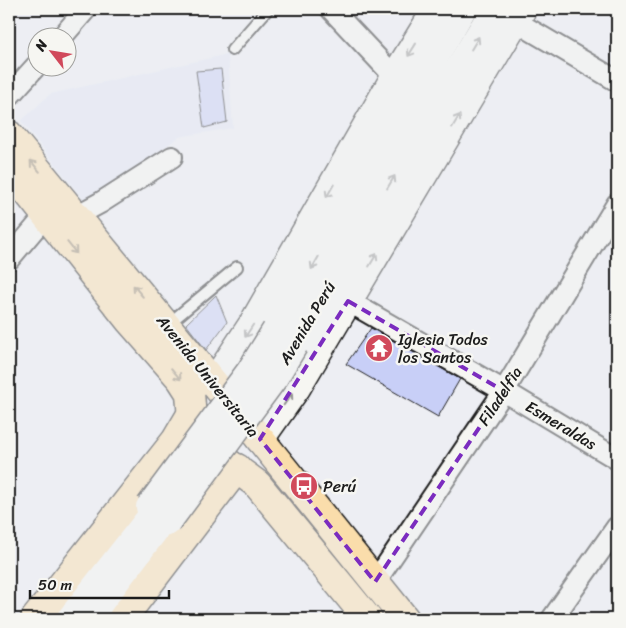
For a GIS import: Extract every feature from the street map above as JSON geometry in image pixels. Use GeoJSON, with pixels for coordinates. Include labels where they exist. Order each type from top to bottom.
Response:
{"type":"FeatureCollection","features":[{"type":"Feature","properties":{"kind":"main road"},"geometry":{"type":"LineString","coordinates":[[214,383],[253,324],[395,77],[437,9]]}},
{"type":"Feature","properties":{"kind":"main road","name":"Avenida Perú"},"geometry":{"type":"LineString","coordinates":[[64,619],[159,515],[274,377],[285,338],[462,9]]}},
{"type":"Feature","properties":{"kind":"main road","name":"Avenida Perú"},"geometry":{"type":"LineString","coordinates":[[285,338],[511,13]]}},
{"type":"Feature","properties":{"kind":"main road","name":"Avenida Perú"},"geometry":{"type":"LineString","coordinates":[[260,439],[296,388],[348,301],[511,13]]}},
{"type":"Feature","properties":{"kind":"main road","name":"Avenida Universitaria"},"geometry":{"type":"LineString","coordinates":[[9,135],[167,325],[405,619]]}},
{"type":"Feature","properties":{"kind":"main road","name":"Avenida Universitaria"},"geometry":{"type":"LineString","coordinates":[[9,169],[130,321],[181,379],[190,393],[192,419],[207,444],[220,457],[257,484],[368,619]]}},
{"type":"Feature","properties":{"kind":"main road"},"geometry":{"type":"LineString","coordinates":[[35,619],[176,440],[192,413]]}},
{"type":"Feature","properties":{"kind":"main road"},"geometry":{"type":"LineString","coordinates":[[122,619],[237,468]]}},
{"type":"Feature","properties":{"kind":"main road","name":"Avenida Perú"},"geometry":{"type":"LineString","coordinates":[[93,619],[159,515]]}},
{"type":"Feature","properties":{"kind":"street"},"geometry":{"type":"LineString","coordinates":[[70,28],[86,9]]}},
{"type":"Feature","properties":{"kind":"street"},"geometry":{"type":"LineString","coordinates":[[332,9],[395,77]]}},
{"type":"Feature","properties":{"kind":"street"},"geometry":{"type":"LineString","coordinates":[[511,13],[617,81]]}},
{"type":"Feature","properties":{"kind":"street"},"geometry":{"type":"LineString","coordinates":[[9,96],[28,75]]}},
{"type":"Feature","properties":{"kind":"street"},"geometry":{"type":"LineString","coordinates":[[76,216],[172,157]]}},
{"type":"Feature","properties":{"kind":"street","name":"Filadelfia"},"geometry":{"type":"LineString","coordinates":[[375,582],[504,391],[617,204]]}},
{"type":"Feature","properties":{"kind":"street"},"geometry":{"type":"LineString","coordinates":[[9,259],[46,215]]}},
{"type":"Feature","properties":{"kind":"street","name":"Esmeraldas"},"geometry":{"type":"LineString","coordinates":[[348,301],[617,459]]}},
{"type":"Feature","properties":{"kind":"street"},"geometry":{"type":"LineString","coordinates":[[552,619],[617,527]]}},
{"type":"Feature","properties":{"kind":"lane"},"geometry":{"type":"LineString","coordinates":[[232,50],[268,9]]}},
{"type":"Feature","properties":{"kind":"lane"},"geometry":{"type":"LineString","coordinates":[[167,325],[237,267]]}},
{"type":"Feature","properties":{"kind":"highlighted area"},"geometry":{"type":"Polygon","coordinates":[[[348,301],[504,391],[375,582],[260,439],[348,301]]]}},
{"type":"Feature","properties":{"kind":"shaded area"},"geometry":{"type":"Polygon","coordinates":[[[228,54],[233,128],[179,137],[86,203],[21,121],[50,94],[228,54]]]}},
{"type":"Feature","properties":{"kind":"building"},"geometry":{"type":"Polygon","coordinates":[[[221,69],[227,122],[204,128],[196,71],[221,69]]]}},
{"type":"Feature","properties":{"kind":"building"},"geometry":{"type":"Polygon","coordinates":[[[216,295],[227,322],[206,350],[186,324],[216,295]]]}},
{"type":"Feature","properties":{"kind":"building"},"geometry":{"type":"Polygon","coordinates":[[[371,328],[460,379],[438,417],[346,364],[371,328]]]}},
{"type":"Feature","properties":{"kind":"place","name":"Iglesia Todos los Santos"},"geometry":{"type":"Point","coordinates":[379,348]}},
{"type":"Feature","properties":{"kind":"place","name":"Perú"},"geometry":{"type":"Point","coordinates":[304,486]}}]}
